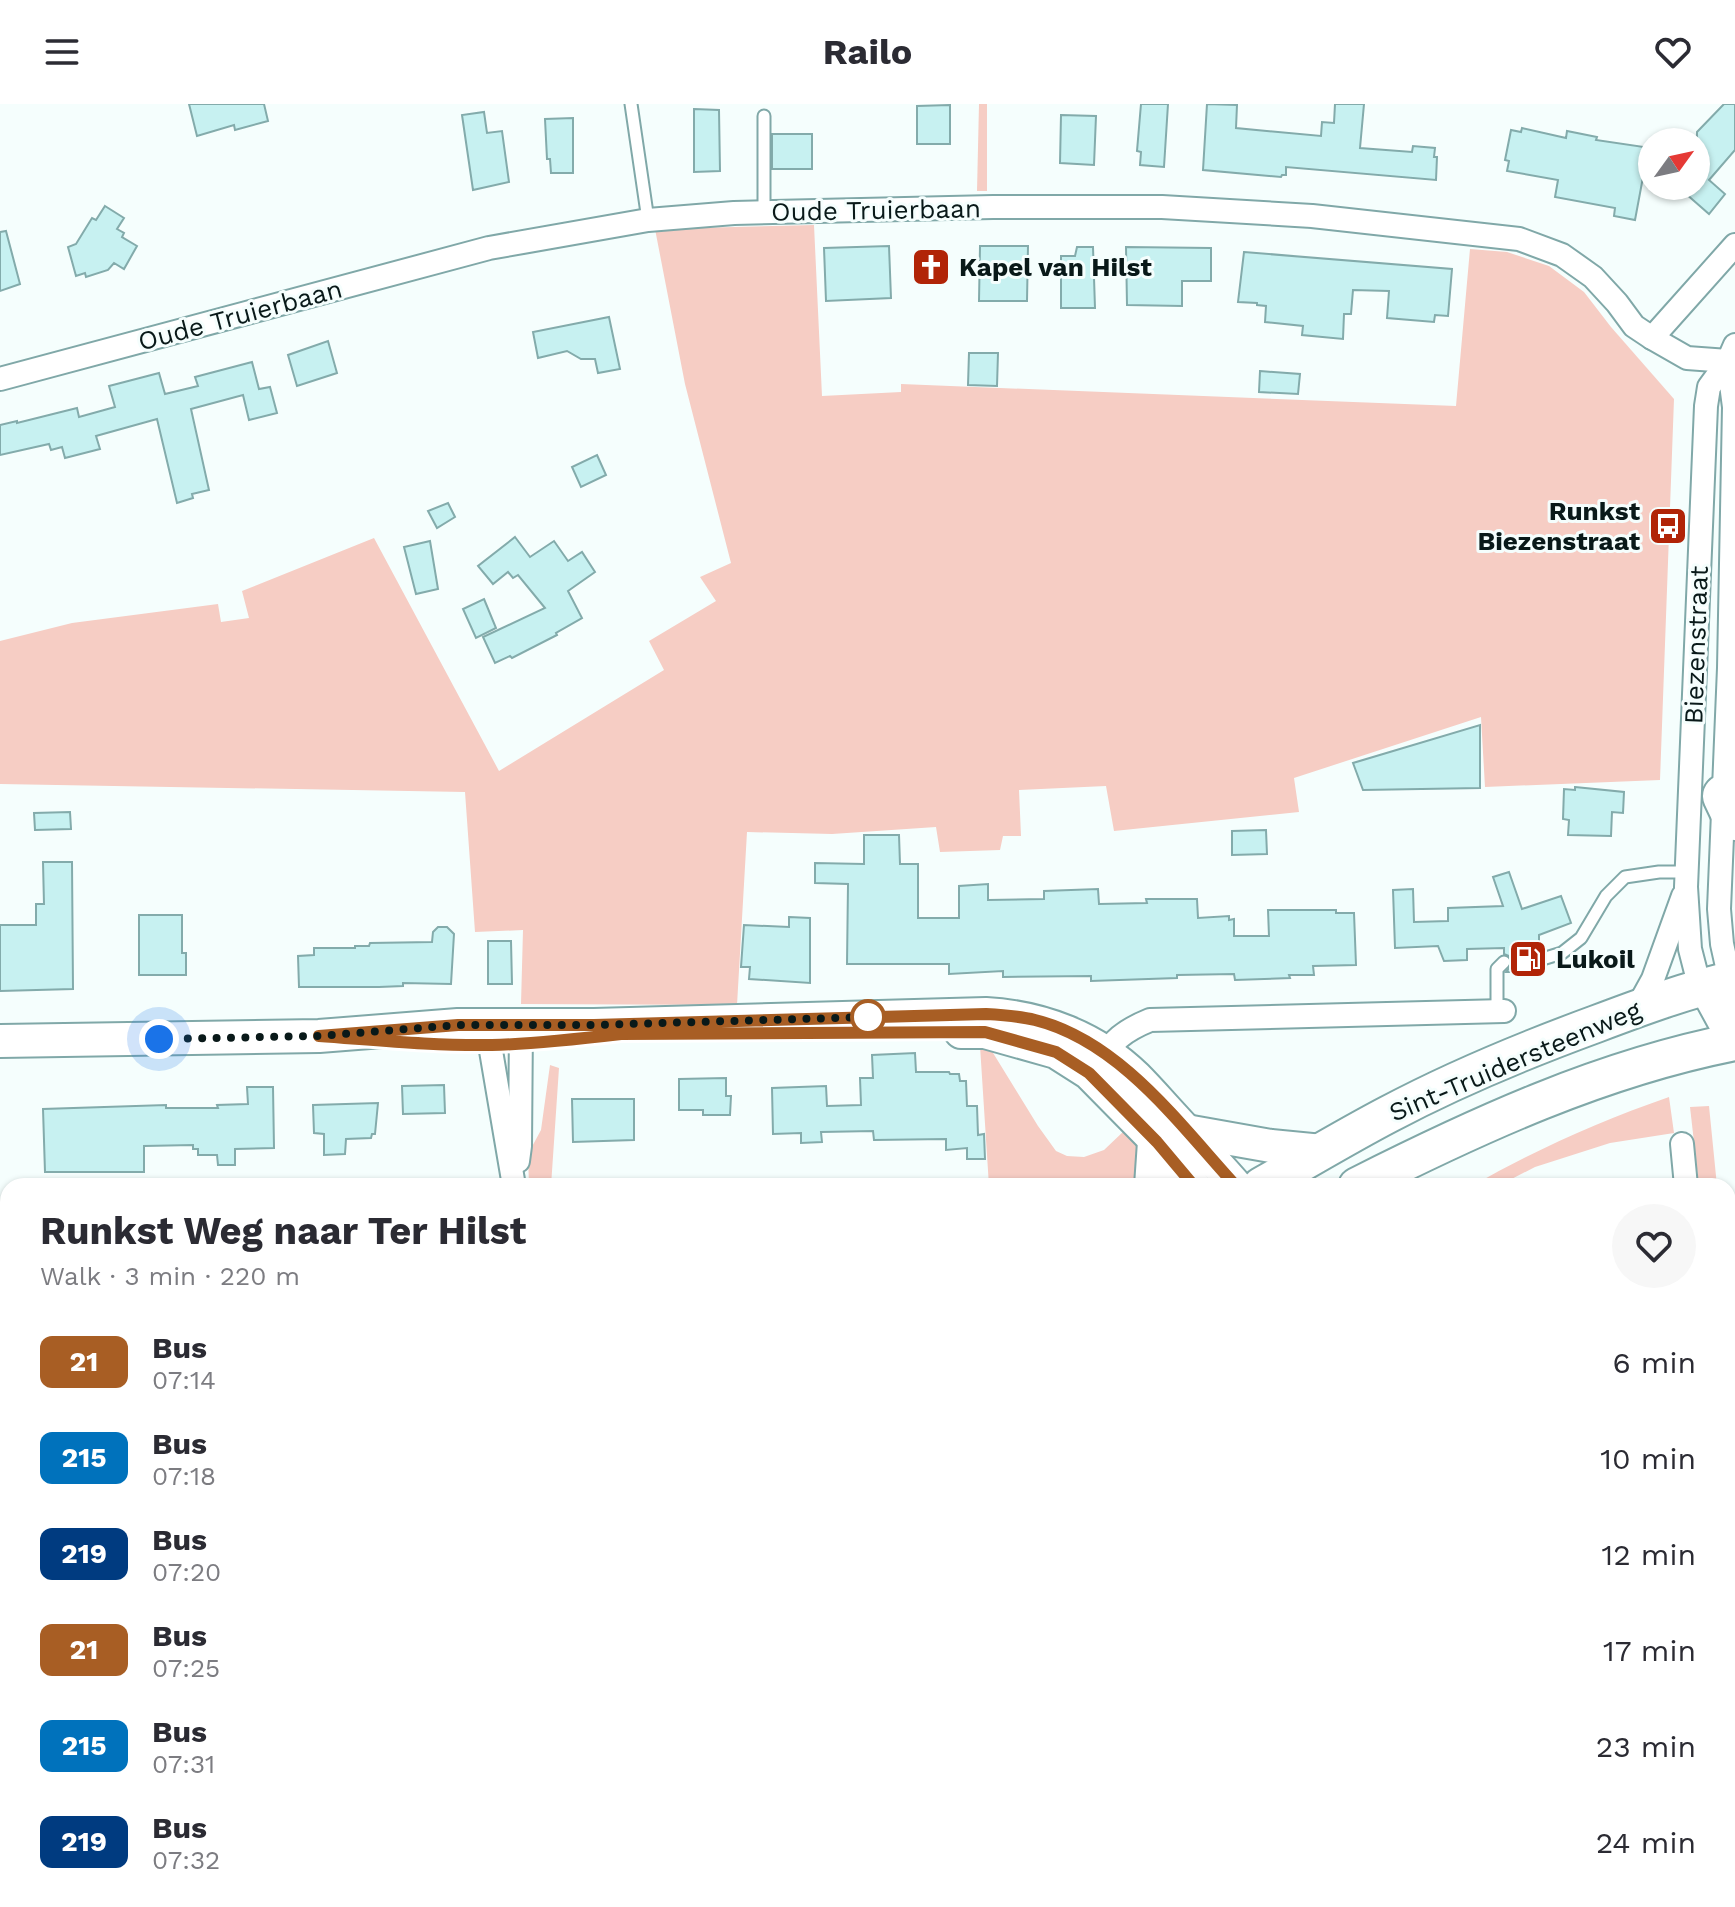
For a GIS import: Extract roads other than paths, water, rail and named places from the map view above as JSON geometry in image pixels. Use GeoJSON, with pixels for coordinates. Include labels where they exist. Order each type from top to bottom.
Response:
{"type":"FeatureCollection","features":[{"type":"Feature","properties":{"kind":"highway"},"geometry":{"type":"LineString","coordinates":[[1157,1178],[1172,1137]]}},
{"type":"Feature","properties":{"kind":"main road","name":"Sint-Truidersteenweg"},"geometry":{"type":"LineString","coordinates":[[1275,1178],[1390,1113],[1455,1082],[1637,1008],[1722,983]]}},
{"type":"Feature","properties":{"kind":"main road"},"geometry":{"type":"LineString","coordinates":[[0,1041],[319,1036],[430,1044],[594,1025],[1010,1015],[1068,1031],[1172,1137],[1226,1178]]}},
{"type":"Feature","properties":{"kind":"main road","name":"Sint-Truidersteenweg"},"geometry":{"type":"LineString","coordinates":[[1374,1178],[1556,1094],[1664,1059],[1732,1043]]}},
{"type":"Feature","properties":{"kind":"main road"},"geometry":{"type":"LineString","coordinates":[[1172,1137],[1322,1151]]}},
{"type":"Feature","properties":{"kind":"main road"},"geometry":{"type":"LineString","coordinates":[[1172,1137],[1190,1178]]}},
{"type":"Feature","properties":{"kind":"street","name":"Oude Truierbaan"},"geometry":{"type":"LineString","coordinates":[[0,379],[489,248],[648,220],[734,213],[993,207],[1162,207],[1312,216],[1519,239],[1562,255],[1593,277],[1634,326],[1687,358],[1733,356]]}},
{"type":"Feature","properties":{"kind":"street"},"geometry":{"type":"LineString","coordinates":[[1652,338],[1735,245]]}},
{"type":"Feature","properties":{"kind":"street","name":"Biezenstraat"},"geometry":{"type":"LineString","coordinates":[[1732,1043],[1722,983],[1719,909],[1729,808],[1733,356]]}},
{"type":"Feature","properties":{"kind":"street","name":"Biezenstraat"},"geometry":{"type":"LineString","coordinates":[[1732,1043],[1722,983],[1690,949],[1687,880],[1706,406],[1709,387],[1733,356]]}},
{"type":"Feature","properties":{"kind":"street"},"geometry":{"type":"LineString","coordinates":[[1720,877],[1735,907]]}},
{"type":"Feature","properties":{"kind":"street","name":"Biezenstraat"},"geometry":{"type":"LineString","coordinates":[[1637,1008],[1653,979],[1687,880]]}},
{"type":"Feature","properties":{"kind":"street","name":"Sint-Truidersteenweg"},"geometry":{"type":"LineString","coordinates":[[1097,1063],[1111,1043],[1127,1029],[1150,1020],[1500,1011]]}},
{"type":"Feature","properties":{"kind":"street"},"geometry":{"type":"LineString","coordinates":[[506,1034],[514,1178]]}},
{"type":"Feature","properties":{"kind":"street"},"geometry":{"type":"LineString","coordinates":[[506,1034],[520,1146],[515,1178]]}},
{"type":"Feature","properties":{"kind":"street"},"geometry":{"type":"LineString","coordinates":[[1682,1144],[1685,1178]]}},
{"type":"Feature","properties":{"kind":"lane"},"geometry":{"type":"LineString","coordinates":[[631,104],[648,220]]}},
{"type":"Feature","properties":{"kind":"lane"},"geometry":{"type":"LineString","coordinates":[[764,116],[764,212]]}},
{"type":"Feature","properties":{"kind":"lane"},"geometry":{"type":"LineString","coordinates":[[1539,960],[1562,953],[1581,938],[1606,896],[1625,877],[1659,872],[1687,880]]}},
{"type":"Feature","properties":{"kind":"lane"},"geometry":{"type":"LineString","coordinates":[[1500,1011],[1497,969],[1504,962]]}},
{"type":"Feature","properties":{"kind":"place","name":"Kapel van Hilst"},"geometry":{"type":"Point","coordinates":[931,267]}},
{"type":"Feature","properties":{"kind":"place","name":"Runkst Biezenstraat"},"geometry":{"type":"Point","coordinates":[1668,526]}},
{"type":"Feature","properties":{"kind":"place","name":"Lukoil"},"geometry":{"type":"Point","coordinates":[1528,959]}}]}
